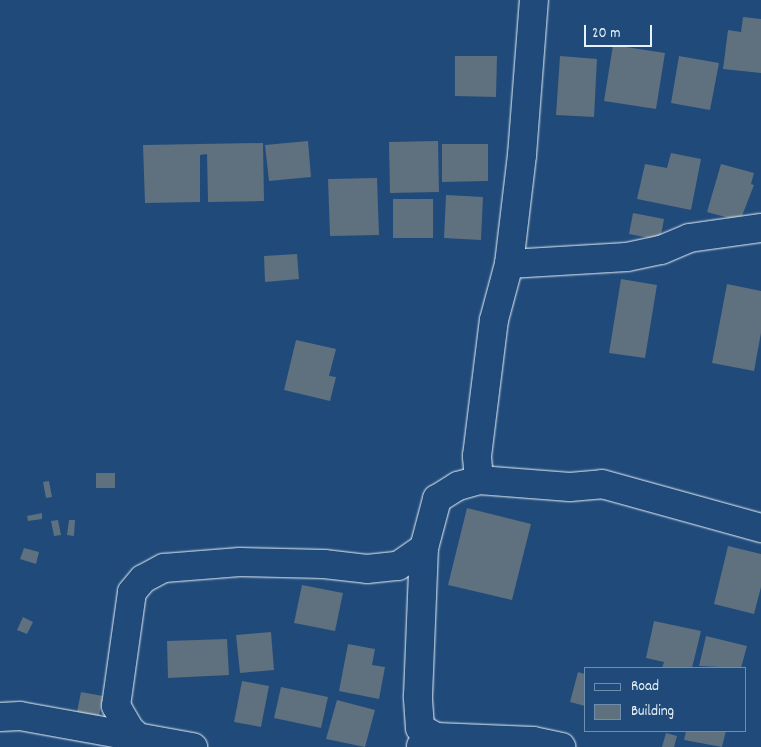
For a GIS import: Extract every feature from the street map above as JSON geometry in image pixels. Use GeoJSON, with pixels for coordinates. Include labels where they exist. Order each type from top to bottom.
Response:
{"type":"FeatureCollection","features":[{"type":"Feature","properties":{"kind":"street"},"geometry":{"type":"LineString","coordinates":[[479,480],[477,456],[494,320],[509,264],[522,155],[534,0]]}},
{"type":"Feature","properties":{"kind":"street"},"geometry":{"type":"LineString","coordinates":[[509,264],[627,257],[661,250],[689,238],[761,228]]}},
{"type":"Feature","properties":{"kind":"street"},"geometry":{"type":"LineString","coordinates":[[561,747],[533,741],[427,742],[420,728],[418,696],[424,548],[437,500],[458,486],[479,480],[570,487],[602,484],[761,528]]}},
{"type":"Feature","properties":{"kind":"street"},"geometry":{"type":"LineString","coordinates":[[139,738],[130,730],[116,706],[132,592],[143,578],[164,568],[240,562],[324,564],[367,569],[398,566],[424,548]]}},
{"type":"Feature","properties":{"kind":"street"},"geometry":{"type":"LineString","coordinates":[[0,717],[20,716],[193,747]]}},
{"type":"Feature","properties":{"kind":"building"},"geometry":{"type":"Polygon","coordinates":[[[743,17],[761,19],[761,73],[723,69],[728,30],[741,32],[743,17]]]}},
{"type":"Feature","properties":{"kind":"building"},"geometry":{"type":"Polygon","coordinates":[[[613,45],[665,53],[656,109],[604,101],[613,45]]]}},
{"type":"Feature","properties":{"kind":"building"},"geometry":{"type":"Polygon","coordinates":[[[455,56],[497,56],[496,97],[455,96],[455,56]]]}},
{"type":"Feature","properties":{"kind":"building"},"geometry":{"type":"Polygon","coordinates":[[[560,56],[597,59],[594,117],[556,115],[560,56]]]}},
{"type":"Feature","properties":{"kind":"building"},"geometry":{"type":"Polygon","coordinates":[[[679,56],[719,63],[710,110],[671,103],[679,56]]]}},
{"type":"Feature","properties":{"kind":"building"},"geometry":{"type":"Polygon","coordinates":[[[308,141],[311,177],[269,181],[265,145],[308,141]]]}},
{"type":"Feature","properties":{"kind":"building"},"geometry":{"type":"Polygon","coordinates":[[[438,141],[439,192],[390,193],[389,142],[438,141]]]}},
{"type":"Feature","properties":{"kind":"building"},"geometry":{"type":"Polygon","coordinates":[[[263,143],[264,201],[208,202],[207,154],[200,155],[200,202],[145,203],[143,145],[263,143]]]}},
{"type":"Feature","properties":{"kind":"building"},"geometry":{"type":"Polygon","coordinates":[[[442,144],[488,144],[488,181],[442,182],[442,144]]]}},
{"type":"Feature","properties":{"kind":"building"},"geometry":{"type":"Polygon","coordinates":[[[671,153],[701,159],[691,210],[637,199],[645,164],[667,168],[671,153]]]}},
{"type":"Feature","properties":{"kind":"building"},"geometry":{"type":"Polygon","coordinates":[[[721,164],[754,173],[751,184],[754,185],[740,221],[707,212],[721,164]]]}},
{"type":"Feature","properties":{"kind":"building"},"geometry":{"type":"Polygon","coordinates":[[[377,178],[379,235],[330,236],[328,179],[377,178]]]}},
{"type":"Feature","properties":{"kind":"building"},"geometry":{"type":"Polygon","coordinates":[[[446,195],[483,197],[481,240],[444,238],[446,195]]]}},
{"type":"Feature","properties":{"kind":"building"},"geometry":{"type":"Polygon","coordinates":[[[393,199],[433,199],[433,238],[393,238],[393,199]]]}},
{"type":"Feature","properties":{"kind":"building"},"geometry":{"type":"Polygon","coordinates":[[[633,213],[664,219],[660,240],[629,234],[633,213]]]}},
{"type":"Feature","properties":{"kind":"building"},"geometry":{"type":"Polygon","coordinates":[[[297,254],[299,279],[265,282],[264,256],[297,254]]]}},
{"type":"Feature","properties":{"kind":"building"},"geometry":{"type":"Polygon","coordinates":[[[621,279],[657,285],[645,358],[609,353],[621,279]]]}},
{"type":"Feature","properties":{"kind":"building"},"geometry":{"type":"Polygon","coordinates":[[[727,284],[761,291],[761,333],[754,371],[712,363],[727,284]]]}},
{"type":"Feature","properties":{"kind":"building"},"geometry":{"type":"Polygon","coordinates":[[[296,340],[336,349],[329,376],[336,377],[330,401],[284,390],[296,340]]]}},
{"type":"Feature","properties":{"kind":"building"},"geometry":{"type":"Polygon","coordinates":[[[96,473],[115,473],[115,488],[96,488],[96,473]]]}},
{"type":"Feature","properties":{"kind":"building"},"geometry":{"type":"Polygon","coordinates":[[[49,481],[52,497],[46,498],[43,482],[49,481]]]}},
{"type":"Feature","properties":{"kind":"building"},"geometry":{"type":"Polygon","coordinates":[[[467,508],[531,524],[512,600],[448,585],[467,508]]]}},
{"type":"Feature","properties":{"kind":"building"},"geometry":{"type":"Polygon","coordinates":[[[42,513],[42,519],[28,521],[27,516],[42,513]]]}},
{"type":"Feature","properties":{"kind":"building"},"geometry":{"type":"Polygon","coordinates":[[[58,520],[61,535],[54,536],[51,521],[58,520]]]}},
{"type":"Feature","properties":{"kind":"building"},"geometry":{"type":"Polygon","coordinates":[[[69,520],[75,520],[74,536],[67,535],[69,520]]]}},
{"type":"Feature","properties":{"kind":"building"},"geometry":{"type":"Polygon","coordinates":[[[728,546],[761,554],[761,587],[754,614],[714,604],[728,546]]]}},
{"type":"Feature","properties":{"kind":"building"},"geometry":{"type":"Polygon","coordinates":[[[24,548],[39,552],[36,564],[20,559],[24,548]]]}},
{"type":"Feature","properties":{"kind":"building"},"geometry":{"type":"Polygon","coordinates":[[[302,585],[343,593],[335,631],[294,623],[302,585]]]}},
{"type":"Feature","properties":{"kind":"building"},"geometry":{"type":"Polygon","coordinates":[[[23,617],[33,622],[27,634],[17,630],[23,617]]]}},
{"type":"Feature","properties":{"kind":"building"},"geometry":{"type":"Polygon","coordinates":[[[654,621],[701,631],[692,667],[662,667],[664,662],[646,658],[654,621]]]}},
{"type":"Feature","properties":{"kind":"building"},"geometry":{"type":"Polygon","coordinates":[[[271,632],[274,670],[240,673],[236,635],[271,632]]]}},
{"type":"Feature","properties":{"kind":"building"},"geometry":{"type":"Polygon","coordinates":[[[706,636],[747,646],[741,667],[699,666],[706,636]]]}},
{"type":"Feature","properties":{"kind":"building"},"geometry":{"type":"Polygon","coordinates":[[[227,639],[229,675],[168,678],[167,641],[227,639]]]}},
{"type":"Feature","properties":{"kind":"building"},"geometry":{"type":"Polygon","coordinates":[[[348,644],[375,649],[372,665],[385,667],[379,699],[339,691],[348,644]]]}},
{"type":"Feature","properties":{"kind":"building"},"geometry":{"type":"Polygon","coordinates":[[[578,672],[584,674],[584,706],[570,702],[578,672]]]}},
{"type":"Feature","properties":{"kind":"building"},"geometry":{"type":"Polygon","coordinates":[[[242,681],[269,686],[261,727],[234,722],[242,681]]]}},
{"type":"Feature","properties":{"kind":"building"},"geometry":{"type":"Polygon","coordinates":[[[281,687],[328,697],[321,728],[274,718],[281,687]]]}},
{"type":"Feature","properties":{"kind":"building"},"geometry":{"type":"Polygon","coordinates":[[[81,692],[103,696],[99,716],[77,712],[81,692]]]}},
{"type":"Feature","properties":{"kind":"building"},"geometry":{"type":"Polygon","coordinates":[[[337,700],[375,710],[365,747],[326,739],[337,700]]]}},
{"type":"Feature","properties":{"kind":"building"},"geometry":{"type":"Polygon","coordinates":[[[686,732],[726,732],[722,747],[684,740],[686,732]]]}},
{"type":"Feature","properties":{"kind":"building"},"geometry":{"type":"Polygon","coordinates":[[[666,733],[677,736],[674,747],[662,747],[666,733]]]}}]}
